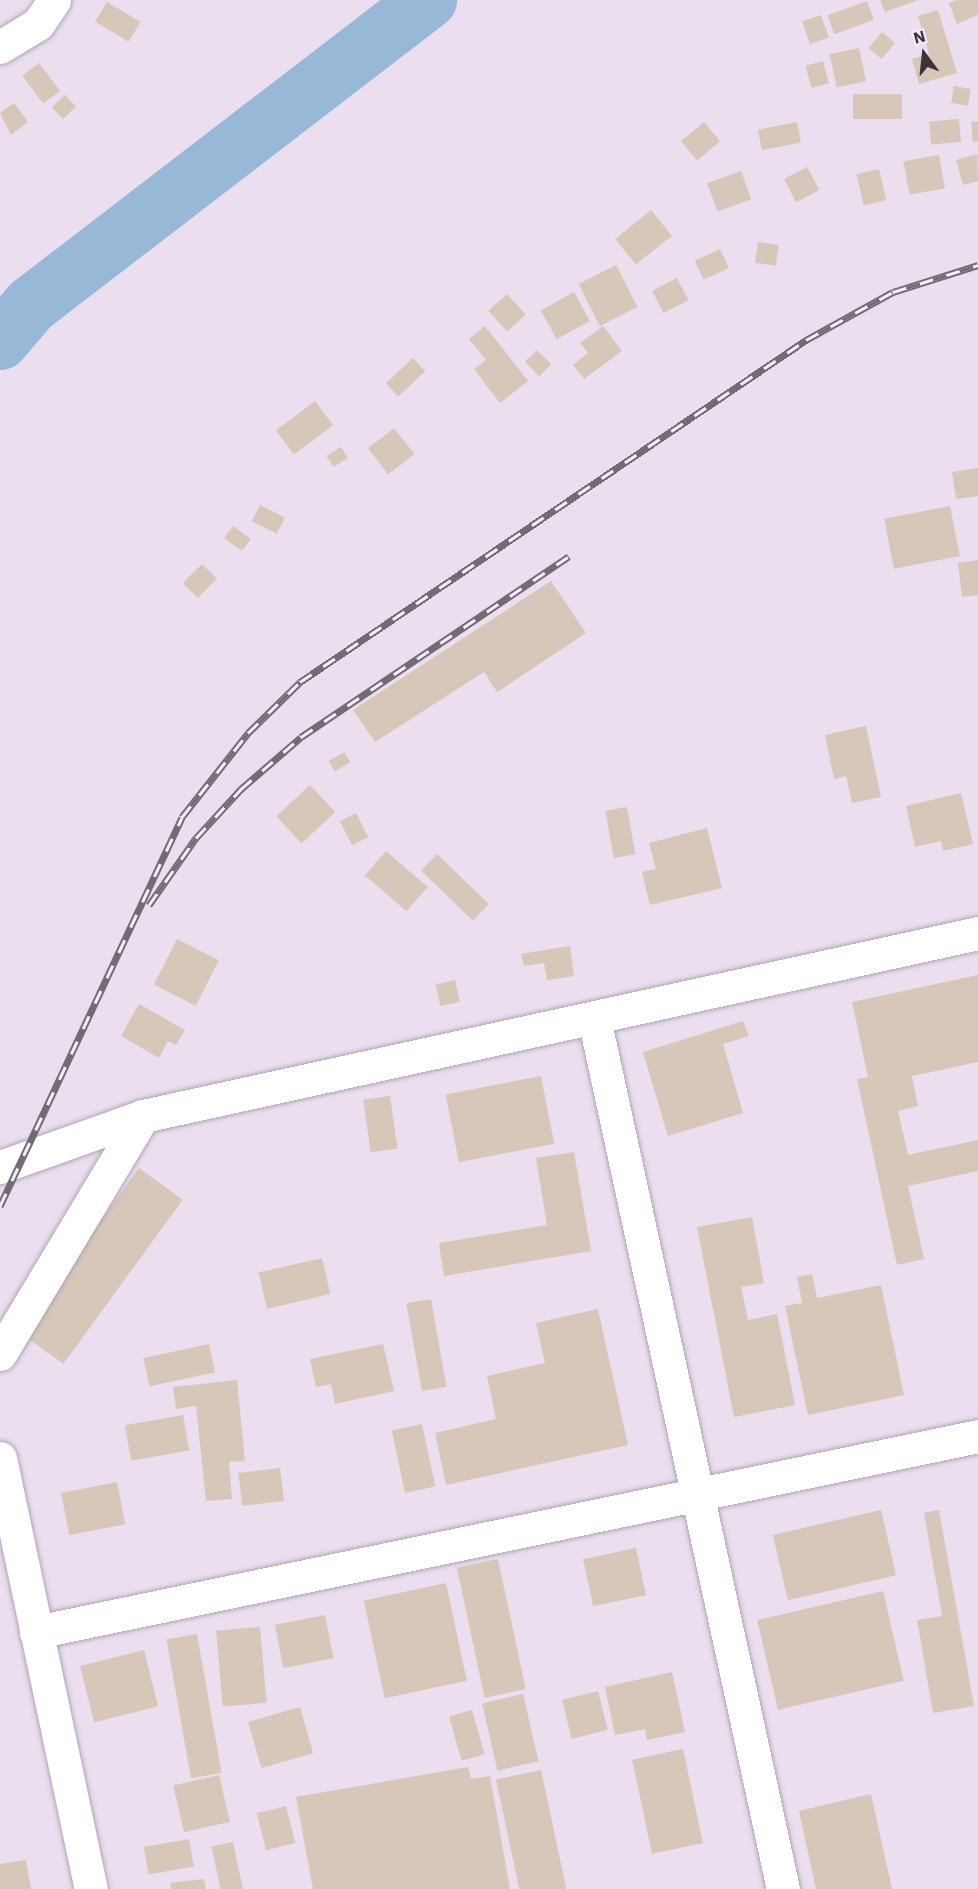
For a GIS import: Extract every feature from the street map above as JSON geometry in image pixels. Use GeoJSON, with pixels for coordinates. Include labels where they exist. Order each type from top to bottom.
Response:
{"type":"FeatureCollection","features":[{"type":"Feature","properties":{"kind":"street"},"geometry":{"type":"LineString","coordinates":[[0,47],[38,24],[54,0]]}},
{"type":"Feature","properties":{"kind":"street"},"geometry":{"type":"LineString","coordinates":[[0,1167],[143,1116],[978,933]]}},
{"type":"Feature","properties":{"kind":"street"},"geometry":{"type":"LineString","coordinates":[[594,1018],[694,1495],[783,1889]]}},
{"type":"Feature","properties":{"kind":"street"},"geometry":{"type":"LineString","coordinates":[[0,1354],[143,1116]]}},
{"type":"Feature","properties":{"kind":"street"},"geometry":{"type":"LineString","coordinates":[[36,1632],[978,1436]]}},
{"type":"Feature","properties":{"kind":"street"},"geometry":{"type":"LineString","coordinates":[[0,1458],[91,1889]]}},
{"type":"Feature","properties":{"kind":"building"},"geometry":{"type":"Polygon","coordinates":[[[880,0],[918,0],[885,12],[880,0]]]}},
{"type":"Feature","properties":{"kind":"building"},"geometry":{"type":"Polygon","coordinates":[[[957,0],[978,0],[978,15],[957,24],[949,3],[957,0]]]}},
{"type":"Feature","properties":{"kind":"building"},"geometry":{"type":"Polygon","coordinates":[[[867,1],[874,20],[834,34],[828,15],[867,1]]]}},
{"type":"Feature","properties":{"kind":"building"},"geometry":{"type":"Polygon","coordinates":[[[107,2],[140,22],[129,42],[95,22],[107,2]]]}},
{"type":"Feature","properties":{"kind":"building"},"geometry":{"type":"Polygon","coordinates":[[[938,10],[957,73],[919,84],[912,59],[929,54],[918,16],[938,10]]]}},
{"type":"Feature","properties":{"kind":"building"},"geometry":{"type":"Polygon","coordinates":[[[821,15],[829,38],[810,44],[802,22],[821,15]]]}},
{"type":"Feature","properties":{"kind":"building"},"geometry":{"type":"Polygon","coordinates":[[[882,32],[895,43],[882,59],[869,48],[882,32]]]}},
{"type":"Feature","properties":{"kind":"building"},"geometry":{"type":"Polygon","coordinates":[[[859,48],[866,81],[837,87],[830,54],[859,48]]]}},
{"type":"Feature","properties":{"kind":"building"},"geometry":{"type":"Polygon","coordinates":[[[823,61],[829,83],[812,88],[806,66],[823,61]]]}},
{"type":"Feature","properties":{"kind":"building"},"geometry":{"type":"Polygon","coordinates":[[[39,63],[60,91],[43,104],[22,76],[39,63]]]}},
{"type":"Feature","properties":{"kind":"building"},"geometry":{"type":"Polygon","coordinates":[[[954,86],[971,89],[968,106],[951,103],[954,86]]]}},
{"type":"Feature","properties":{"kind":"building"},"geometry":{"type":"Polygon","coordinates":[[[853,94],[902,94],[902,119],[853,119],[853,94]]]}},
{"type":"Feature","properties":{"kind":"building"},"geometry":{"type":"Polygon","coordinates":[[[65,95],[76,107],[63,119],[52,107],[65,95]]]}},
{"type":"Feature","properties":{"kind":"building"},"geometry":{"type":"Polygon","coordinates":[[[14,103],[28,122],[11,135],[0,113],[14,103]]]}},
{"type":"Feature","properties":{"kind":"building"},"geometry":{"type":"Polygon","coordinates":[[[959,119],[961,142],[931,145],[929,122],[959,119]]]}},
{"type":"Feature","properties":{"kind":"building"},"geometry":{"type":"Polygon","coordinates":[[[978,121],[978,141],[973,142],[971,122],[978,121]]]}},
{"type":"Feature","properties":{"kind":"building"},"geometry":{"type":"Polygon","coordinates":[[[704,122],[720,141],[697,160],[681,141],[704,122]]]}},
{"type":"Feature","properties":{"kind":"building"},"geometry":{"type":"Polygon","coordinates":[[[797,122],[801,143],[762,150],[758,130],[797,122]]]}},
{"type":"Feature","properties":{"kind":"building"},"geometry":{"type":"Polygon","coordinates":[[[977,154],[978,181],[963,185],[956,160],[977,154]]]}},
{"type":"Feature","properties":{"kind":"building"},"geometry":{"type":"Polygon","coordinates":[[[939,155],[945,188],[909,195],[904,161],[939,155]]]}},
{"type":"Feature","properties":{"kind":"building"},"geometry":{"type":"Polygon","coordinates":[[[807,167],[819,190],[796,202],[784,179],[807,167]]]}},
{"type":"Feature","properties":{"kind":"building"},"geometry":{"type":"Polygon","coordinates":[[[879,169],[886,200],[864,205],[857,174],[879,169]]]}},
{"type":"Feature","properties":{"kind":"building"},"geometry":{"type":"Polygon","coordinates":[[[741,171],[751,199],[717,212],[707,183],[741,171]]]}},
{"type":"Feature","properties":{"kind":"building"},"geometry":{"type":"Polygon","coordinates":[[[651,210],[672,236],[636,265],[615,239],[651,210]]]}},
{"type":"Feature","properties":{"kind":"building"},"geometry":{"type":"Polygon","coordinates":[[[758,242],[779,245],[776,266],[755,263],[758,242]]]}},
{"type":"Feature","properties":{"kind":"building"},"geometry":{"type":"Polygon","coordinates":[[[720,249],[729,268],[703,280],[695,261],[720,249]]]}},
{"type":"Feature","properties":{"kind":"building"},"geometry":{"type":"Polygon","coordinates":[[[616,265],[637,307],[600,326],[579,284],[616,265]]]}},
{"type":"Feature","properties":{"kind":"building"},"geometry":{"type":"Polygon","coordinates":[[[677,278],[688,300],[663,313],[652,291],[677,278]]]}},
{"type":"Feature","properties":{"kind":"building"},"geometry":{"type":"Polygon","coordinates":[[[574,292],[590,321],[557,339],[541,310],[574,292]]]}},
{"type":"Feature","properties":{"kind":"building"},"geometry":{"type":"Polygon","coordinates":[[[507,294],[526,315],[507,332],[488,311],[507,294]]]}},
{"type":"Feature","properties":{"kind":"building"},"geometry":{"type":"Polygon","coordinates":[[[485,326],[528,381],[500,403],[474,369],[486,360],[469,339],[485,326]]]}},
{"type":"Feature","properties":{"kind":"building"},"geometry":{"type":"Polygon","coordinates":[[[603,326],[622,351],[584,379],[573,365],[588,353],[580,343],[603,326]]]}},
{"type":"Feature","properties":{"kind":"building"},"geometry":{"type":"Polygon","coordinates":[[[537,350],[551,364],[539,376],[525,362],[537,350]]]}},
{"type":"Feature","properties":{"kind":"building"},"geometry":{"type":"Polygon","coordinates":[[[413,358],[425,371],[398,396],[386,383],[413,358]]]}},
{"type":"Feature","properties":{"kind":"building"},"geometry":{"type":"Polygon","coordinates":[[[315,401],[333,425],[294,454],[276,430],[315,401]]]}},
{"type":"Feature","properties":{"kind":"building"},"geometry":{"type":"Polygon","coordinates":[[[394,428],[414,454],[388,474],[368,448],[394,428]]]}},
{"type":"Feature","properties":{"kind":"building"},"geometry":{"type":"Polygon","coordinates":[[[341,447],[348,458],[333,467],[327,456],[341,447]]]}},
{"type":"Feature","properties":{"kind":"building"},"geometry":{"type":"Polygon","coordinates":[[[978,468],[978,496],[956,499],[952,472],[978,468]]]}},
{"type":"Feature","properties":{"kind":"building"},"geometry":{"type":"Polygon","coordinates":[[[260,505],[285,518],[277,534],[252,521],[260,505]]]}},
{"type":"Feature","properties":{"kind":"building"},"geometry":{"type":"Polygon","coordinates":[[[950,506],[960,556],[894,569],[884,519],[950,506]]]}},
{"type":"Feature","properties":{"kind":"building"},"geometry":{"type":"Polygon","coordinates":[[[233,526],[251,539],[242,551],[224,538],[233,526]]]}},
{"type":"Feature","properties":{"kind":"building"},"geometry":{"type":"Polygon","coordinates":[[[978,560],[978,595],[962,597],[958,563],[978,560]]]}},
{"type":"Feature","properties":{"kind":"building"},"geometry":{"type":"Polygon","coordinates":[[[202,564],[217,579],[198,598],[183,583],[202,564]]]}},
{"type":"Feature","properties":{"kind":"building"},"geometry":{"type":"Polygon","coordinates":[[[551,581],[586,633],[497,692],[484,672],[375,742],[353,710],[551,581]]]}},
{"type":"Feature","properties":{"kind":"building"},"geometry":{"type":"Polygon","coordinates":[[[866,726],[881,797],[852,803],[846,776],[834,779],[825,735],[866,726]]]}},
{"type":"Feature","properties":{"kind":"building"},"geometry":{"type":"Polygon","coordinates":[[[344,752],[350,762],[335,772],[329,761],[344,752]]]}},
{"type":"Feature","properties":{"kind":"building"},"geometry":{"type":"Polygon","coordinates":[[[310,785],[335,812],[302,843],[276,816],[310,785]]]}},
{"type":"Feature","properties":{"kind":"building"},"geometry":{"type":"Polygon","coordinates":[[[961,793],[973,844],[943,851],[941,841],[915,847],[906,806],[961,793]]]}},
{"type":"Feature","properties":{"kind":"building"},"geometry":{"type":"Polygon","coordinates":[[[627,807],[635,854],[614,858],[605,811],[627,807]]]}},
{"type":"Feature","properties":{"kind":"building"},"geometry":{"type":"Polygon","coordinates":[[[356,813],[368,837],[352,845],[340,821],[356,813]]]}},
{"type":"Feature","properties":{"kind":"building"},"geometry":{"type":"Polygon","coordinates":[[[707,828],[722,888],[650,905],[642,872],[656,869],[649,843],[707,828]]]}},
{"type":"Feature","properties":{"kind":"building"},"geometry":{"type":"Polygon","coordinates":[[[386,851],[428,887],[407,911],[365,875],[386,851]]]}},
{"type":"Feature","properties":{"kind":"building"},"geometry":{"type":"Polygon","coordinates":[[[437,854],[489,904],[473,921],[421,871],[437,854]]]}},
{"type":"Feature","properties":{"kind":"building"},"geometry":{"type":"Polygon","coordinates":[[[177,939],[219,960],[196,1006],[154,984],[177,939]]]}},
{"type":"Feature","properties":{"kind":"building"},"geometry":{"type":"Polygon","coordinates":[[[570,946],[574,976],[547,980],[544,963],[524,966],[521,954],[570,946]]]}},
{"type":"Feature","properties":{"kind":"building"},"geometry":{"type":"Polygon","coordinates":[[[978,975],[978,1062],[912,1076],[918,1106],[898,1111],[908,1155],[978,1140],[978,1171],[908,1186],[924,1259],[897,1265],[857,1079],[868,1077],[852,1002],[978,975]]]}},
{"type":"Feature","properties":{"kind":"building"},"geometry":{"type":"Polygon","coordinates":[[[455,980],[460,1001],[440,1006],[436,984],[455,980]]]}},
{"type":"Feature","properties":{"kind":"building"},"geometry":{"type":"Polygon","coordinates":[[[139,1004],[185,1030],[176,1045],[168,1041],[159,1058],[121,1036],[139,1004]]]}},
{"type":"Feature","properties":{"kind":"building"},"geometry":{"type":"Polygon","coordinates":[[[743,1021],[749,1036],[723,1044],[743,1113],[668,1136],[643,1052],[743,1021]]]}},
{"type":"Feature","properties":{"kind":"building"},"geometry":{"type":"Polygon","coordinates":[[[541,1076],[554,1144],[459,1162],[446,1095],[541,1076]]]}},
{"type":"Feature","properties":{"kind":"building"},"geometry":{"type":"Polygon","coordinates":[[[390,1096],[397,1148],[371,1152],[363,1100],[390,1096]]]}},
{"type":"Feature","properties":{"kind":"building"},"geometry":{"type":"Polygon","coordinates":[[[574,1152],[591,1251],[444,1276],[439,1243],[547,1225],[536,1158],[574,1152]]]}},
{"type":"Feature","properties":{"kind":"building"},"geometry":{"type":"Polygon","coordinates":[[[139,1168],[183,1200],[63,1364],[20,1332],[139,1168]]]}},
{"type":"Feature","properties":{"kind":"building"},"geometry":{"type":"Polygon","coordinates":[[[752,1217],[764,1283],[741,1287],[748,1320],[777,1314],[795,1405],[734,1417],[697,1227],[752,1217]]]}},
{"type":"Feature","properties":{"kind":"building"},"geometry":{"type":"Polygon","coordinates":[[[322,1258],[330,1294],[267,1309],[259,1273],[322,1258]]]}},
{"type":"Feature","properties":{"kind":"building"},"geometry":{"type":"Polygon","coordinates":[[[812,1274],[817,1298],[881,1285],[904,1395],[808,1415],[785,1306],[802,1303],[797,1277],[812,1274]]]}},
{"type":"Feature","properties":{"kind":"building"},"geometry":{"type":"Polygon","coordinates":[[[431,1299],[446,1387],[422,1391],[406,1303],[431,1299]]]}},
{"type":"Feature","properties":{"kind":"building"},"geometry":{"type":"Polygon","coordinates":[[[598,1309],[628,1445],[446,1485],[435,1433],[496,1419],[487,1376],[545,1363],[536,1323],[598,1309]]]}},
{"type":"Feature","properties":{"kind":"building"},"geometry":{"type":"Polygon","coordinates":[[[209,1344],[215,1372],[149,1386],[143,1358],[209,1344]]]}},
{"type":"Feature","properties":{"kind":"building"},"geometry":{"type":"Polygon","coordinates":[[[383,1344],[394,1391],[335,1404],[331,1384],[316,1387],[310,1359],[383,1344]]]}},
{"type":"Feature","properties":{"kind":"building"},"geometry":{"type":"Polygon","coordinates":[[[237,1380],[245,1461],[229,1462],[232,1499],[206,1501],[196,1406],[176,1409],[173,1387],[237,1380]]]}},
{"type":"Feature","properties":{"kind":"building"},"geometry":{"type":"Polygon","coordinates":[[[183,1415],[189,1450],[131,1461],[125,1425],[183,1415]]]}},
{"type":"Feature","properties":{"kind":"building"},"geometry":{"type":"Polygon","coordinates":[[[422,1424],[435,1487],[405,1493],[392,1430],[422,1424]]]}},
{"type":"Feature","properties":{"kind":"building"},"geometry":{"type":"Polygon","coordinates":[[[280,1468],[284,1501],[242,1506],[238,1473],[280,1468]]]}},
{"type":"Feature","properties":{"kind":"building"},"geometry":{"type":"Polygon","coordinates":[[[117,1482],[125,1524],[69,1535],[61,1493],[117,1482]]]}},
{"type":"Feature","properties":{"kind":"building"},"geometry":{"type":"Polygon","coordinates":[[[881,1510],[896,1575],[788,1600],[773,1535],[881,1510]]]}},
{"type":"Feature","properties":{"kind":"building"},"geometry":{"type":"Polygon","coordinates":[[[939,1510],[974,1706],[933,1713],[917,1620],[942,1616],[924,1513],[939,1510]]]}},
{"type":"Feature","properties":{"kind":"building"},"geometry":{"type":"Polygon","coordinates":[[[636,1548],[646,1595],[593,1606],[583,1559],[636,1548]]]}},
{"type":"Feature","properties":{"kind":"building"},"geometry":{"type":"Polygon","coordinates":[[[498,1559],[526,1689],[485,1698],[457,1568],[498,1559]]]}},
{"type":"Feature","properties":{"kind":"building"},"geometry":{"type":"Polygon","coordinates":[[[446,1583],[467,1681],[385,1698],[364,1600],[446,1583]]]}},
{"type":"Feature","properties":{"kind":"building"},"geometry":{"type":"Polygon","coordinates":[[[883,1591],[904,1681],[778,1710],[757,1620],[883,1591]]]}},
{"type":"Feature","properties":{"kind":"building"},"geometry":{"type":"Polygon","coordinates":[[[325,1615],[333,1658],[283,1668],[275,1625],[325,1615]]]}},
{"type":"Feature","properties":{"kind":"building"},"geometry":{"type":"Polygon","coordinates":[[[260,1627],[267,1703],[223,1707],[216,1631],[260,1627]]]}},
{"type":"Feature","properties":{"kind":"building"},"geometry":{"type":"Polygon","coordinates":[[[197,1634],[221,1773],[191,1778],[166,1639],[197,1634]]]}},
{"type":"Feature","properties":{"kind":"building"},"geometry":{"type":"Polygon","coordinates":[[[144,1650],[158,1706],[94,1722],[80,1666],[144,1650]]]}},
{"type":"Feature","properties":{"kind":"building"},"geometry":{"type":"Polygon","coordinates":[[[672,1672],[685,1732],[647,1740],[645,1729],[615,1735],[605,1687],[672,1672]]]}},
{"type":"Feature","properties":{"kind":"building"},"geometry":{"type":"Polygon","coordinates":[[[598,1691],[608,1730],[572,1739],[562,1700],[598,1691]]]}},
{"type":"Feature","properties":{"kind":"building"},"geometry":{"type":"Polygon","coordinates":[[[523,1694],[539,1761],[498,1771],[482,1703],[523,1694]]]}},
{"type":"Feature","properties":{"kind":"building"},"geometry":{"type":"Polygon","coordinates":[[[300,1707],[313,1753],[261,1768],[248,1722],[300,1707]]]}},
{"type":"Feature","properties":{"kind":"building"},"geometry":{"type":"Polygon","coordinates":[[[472,1710],[485,1754],[462,1761],[449,1717],[472,1710]]]}},
{"type":"Feature","properties":{"kind":"building"},"geometry":{"type":"Polygon","coordinates":[[[683,1749],[703,1843],[652,1854],[632,1760],[683,1749]]]}},
{"type":"Feature","properties":{"kind":"building"},"geometry":{"type":"Polygon","coordinates":[[[468,1767],[471,1779],[490,1776],[510,1889],[313,1889],[296,1797],[468,1767]]]}},
{"type":"Feature","properties":{"kind":"building"},"geometry":{"type":"Polygon","coordinates":[[[541,1770],[566,1889],[519,1889],[496,1780],[541,1770]]]}},
{"type":"Feature","properties":{"kind":"building"},"geometry":{"type":"Polygon","coordinates":[[[219,1775],[230,1822],[184,1832],[173,1786],[219,1775]]]}},
{"type":"Feature","properties":{"kind":"building"},"geometry":{"type":"Polygon","coordinates":[[[871,1794],[892,1889],[816,1889],[799,1811],[871,1794]]]}},
{"type":"Feature","properties":{"kind":"building"},"geometry":{"type":"Polygon","coordinates":[[[286,1806],[295,1843],[266,1850],[257,1813],[286,1806]]]}},
{"type":"Feature","properties":{"kind":"building"},"geometry":{"type":"Polygon","coordinates":[[[189,1839],[194,1867],[149,1875],[144,1847],[189,1839]]]}},
{"type":"Feature","properties":{"kind":"building"},"geometry":{"type":"Polygon","coordinates":[[[233,1842],[243,1889],[220,1889],[211,1847],[233,1842]]]}},
{"type":"Feature","properties":{"kind":"building"},"geometry":{"type":"Polygon","coordinates":[[[26,1860],[31,1889],[0,1889],[0,1864],[26,1860]]]}},
{"type":"Feature","properties":{"kind":"building"},"geometry":{"type":"Polygon","coordinates":[[[204,1879],[206,1889],[171,1889],[170,1883],[204,1879]]]}},
{"type":"Feature","properties":{"kind":"waterway"},"geometry":{"type":"LineString","coordinates":[[0,341],[31,305],[428,0]]}},
{"type":"Feature","properties":{"kind":"railway"},"geometry":{"type":"LineString","coordinates":[[0,1206],[182,817],[248,733],[300,682],[806,340],[893,292],[978,265]]}},
{"type":"Feature","properties":{"kind":"railway"},"geometry":{"type":"LineString","coordinates":[[149,905],[196,838],[241,789],[301,737],[569,556]]}}]}
